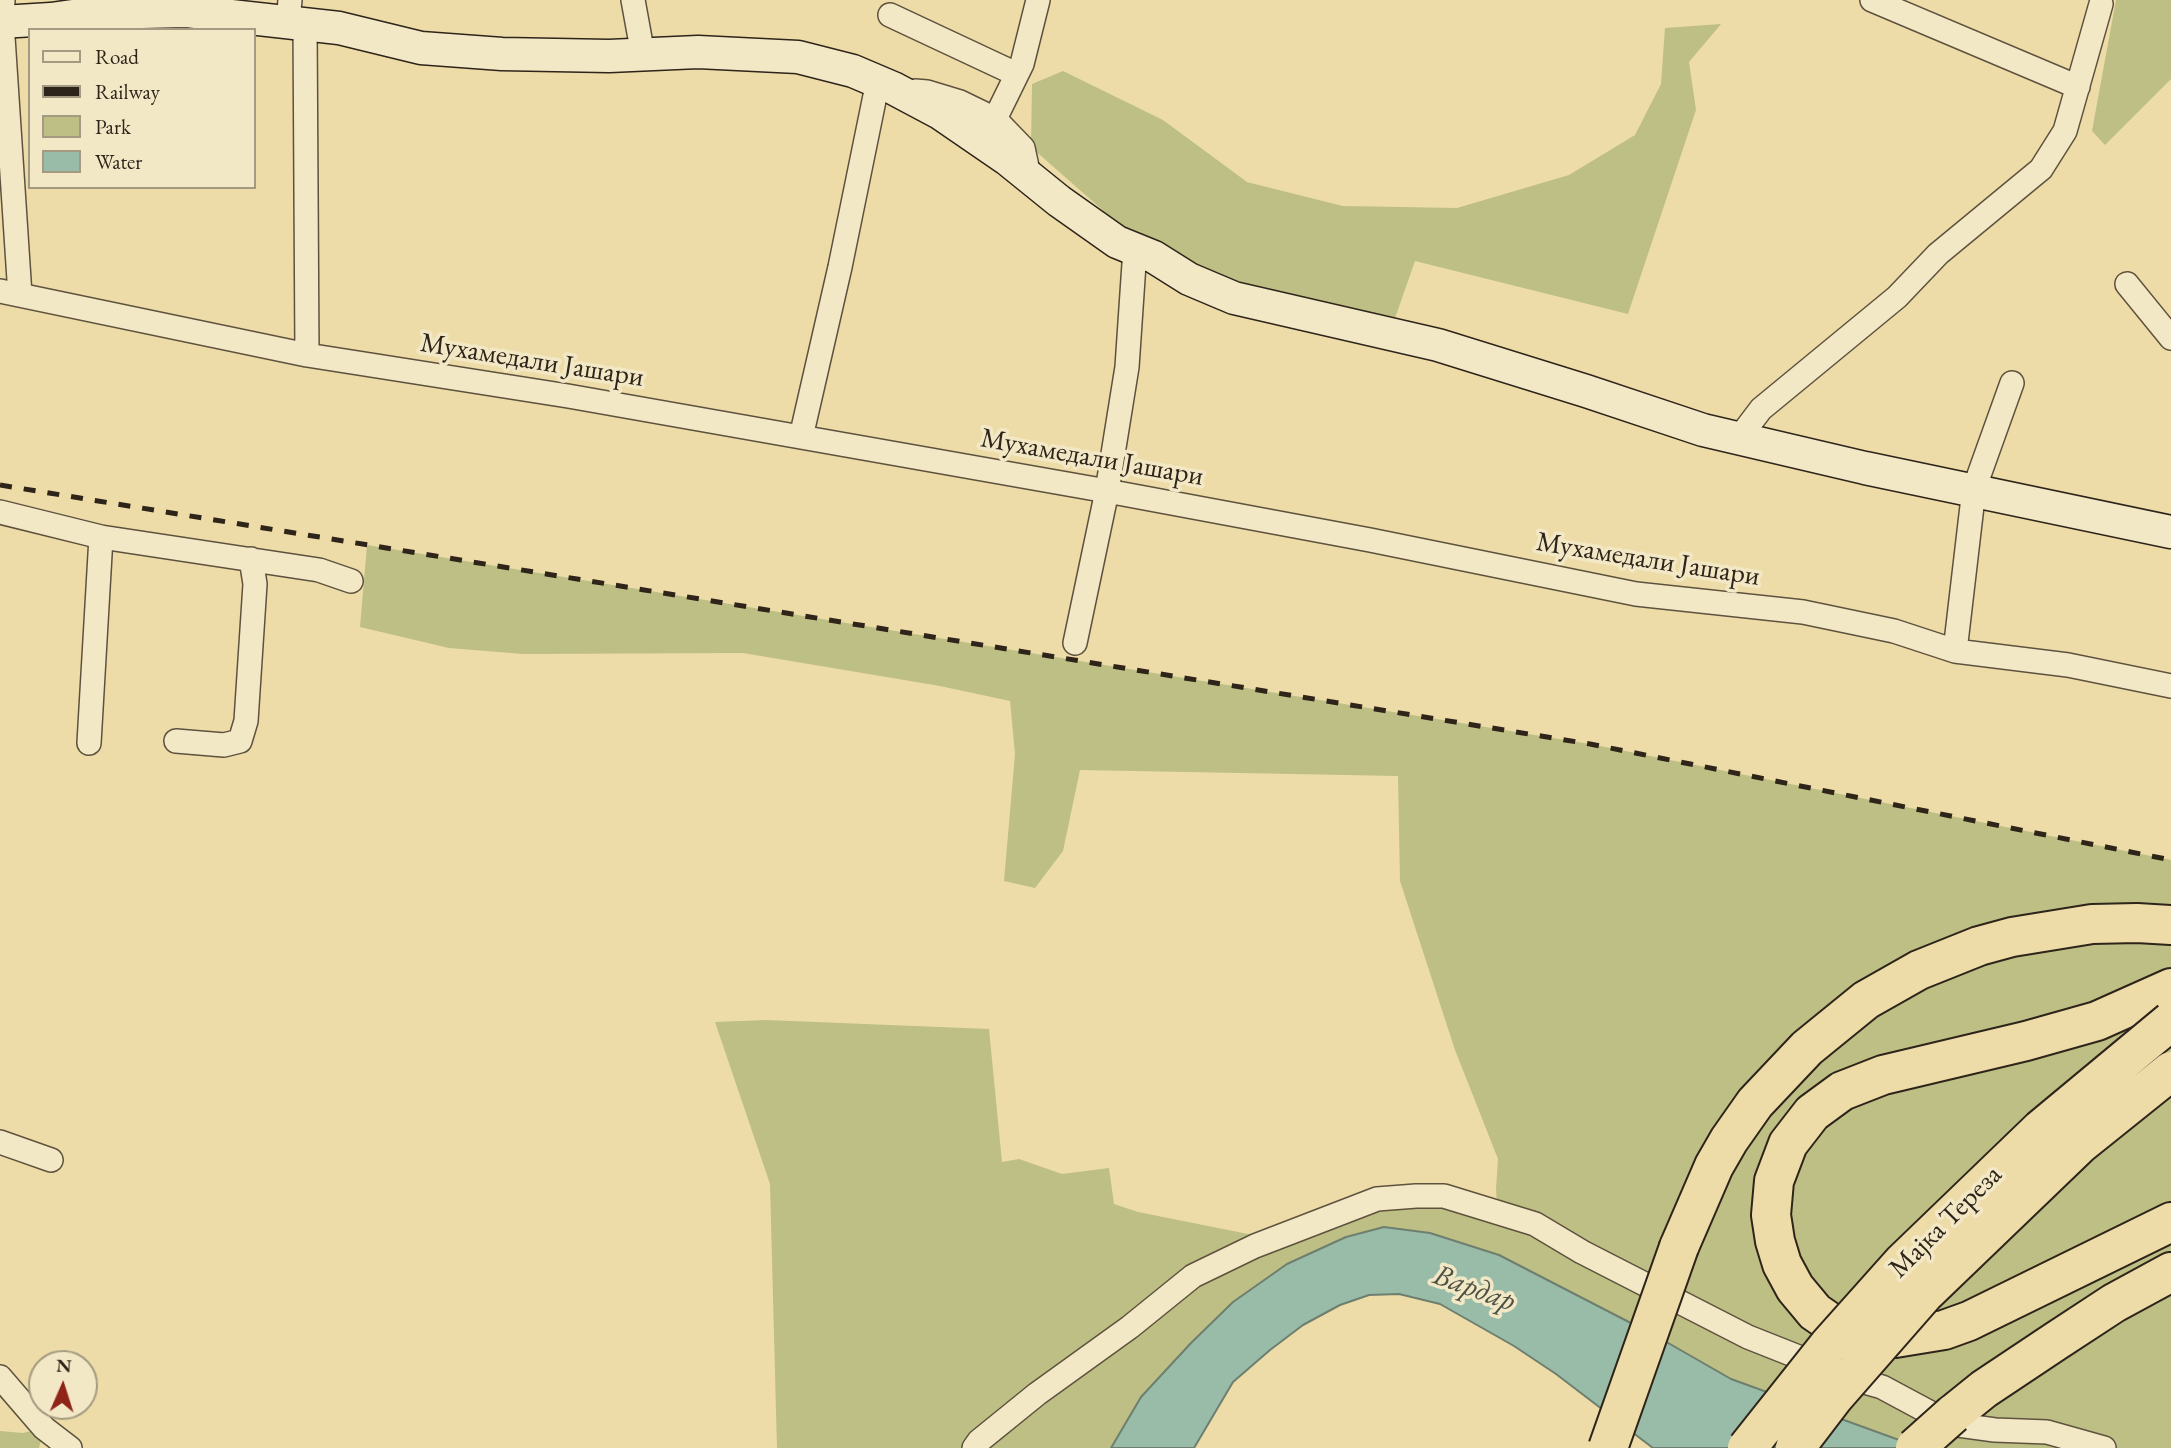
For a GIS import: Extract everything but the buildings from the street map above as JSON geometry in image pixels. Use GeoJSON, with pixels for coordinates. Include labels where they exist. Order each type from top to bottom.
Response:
{"type":"FeatureCollection","features":[{"type":"Feature","properties":{"kind":"highway"},"geometry":{"type":"LineString","coordinates":[[1608,1448],[1679,1247],[1714,1166],[1755,1104],[1807,1048],[1866,1000],[1919,970],[1979,946],[2012,937],[2092,924],[2171,925]]}},
{"type":"Feature","properties":{"kind":"highway"},"geometry":{"type":"LineString","coordinates":[[2171,988],[2097,1021],[1883,1075],[1842,1091],[1812,1113],[1788,1144],[1776,1170],[1771,1204],[1774,1241],[1782,1264],[1795,1287],[1815,1312],[1852,1332],[1895,1338],[1944,1330],[1969,1321],[2171,1222]]}},
{"type":"Feature","properties":{"kind":"highway","name":"Мајка Тереза"},"geometry":{"type":"LineString","coordinates":[[1747,1448],[1828,1346],[1903,1262],[2041,1129],[2171,1021]]}},
{"type":"Feature","properties":{"kind":"highway","name":"Мајка Тереза"},"geometry":{"type":"LineString","coordinates":[[1795,1448],[1833,1396],[1925,1293],[2038,1182],[2171,1070]]}},
{"type":"Feature","properties":{"kind":"highway"},"geometry":{"type":"LineString","coordinates":[[1915,1448],[1984,1389],[2115,1303],[2171,1272]]}},
{"type":"Feature","properties":{"kind":"main road"},"geometry":{"type":"LineString","coordinates":[[2,14],[96,7],[158,7],[295,16],[421,48],[502,54],[609,56],[698,52],[798,57],[853,71],[940,113],[1108,235],[1154,257],[1189,279],[1234,298],[1438,345],[1703,430],[1865,468],[2171,532]]}},
{"type":"Feature","properties":{"kind":"street"},"geometry":{"type":"LineString","coordinates":[[633,0],[643,54]]}},
{"type":"Feature","properties":{"kind":"street"},"geometry":{"type":"LineString","coordinates":[[995,119],[1021,64],[1038,0]]}},
{"type":"Feature","properties":{"kind":"street"},"geometry":{"type":"LineString","coordinates":[[1872,0],[2078,87]]}},
{"type":"Feature","properties":{"kind":"street"},"geometry":{"type":"LineString","coordinates":[[1739,438],[1761,409],[1897,297],[1938,254],[2041,169],[2065,131],[2101,4]]}},
{"type":"Feature","properties":{"kind":"street"},"geometry":{"type":"LineString","coordinates":[[2,14],[10,293]]}},
{"type":"Feature","properties":{"kind":"street"},"geometry":{"type":"LineString","coordinates":[[890,15],[1016,74]]}},
{"type":"Feature","properties":{"kind":"street"},"geometry":{"type":"LineString","coordinates":[[295,16],[307,355]]}},
{"type":"Feature","properties":{"kind":"street"},"geometry":{"type":"LineString","coordinates":[[801,437],[885,85],[927,92],[960,102],[995,119],[1023,148],[1029,176]]}},
{"type":"Feature","properties":{"kind":"street"},"geometry":{"type":"LineString","coordinates":[[1074,643],[1107,491],[1127,367],[1135,249]]}},
{"type":"Feature","properties":{"kind":"street"},"geometry":{"type":"LineString","coordinates":[[2127,284],[2171,338]]}},
{"type":"Feature","properties":{"kind":"street","name":"Мухамедали Јашари"},"geometry":{"type":"LineString","coordinates":[[10,293],[307,355],[568,396],[1107,491],[1370,540],[1636,594],[1803,612],[1894,631],[1955,651],[2068,665],[2171,686]]}},
{"type":"Feature","properties":{"kind":"street"},"geometry":{"type":"LineString","coordinates":[[1955,651],[1974,489],[2012,383]]}},
{"type":"Feature","properties":{"kind":"street"},"geometry":{"type":"LineString","coordinates":[[0,512],[101,537],[318,570],[351,581]]}},
{"type":"Feature","properties":{"kind":"street"},"geometry":{"type":"LineString","coordinates":[[89,743],[101,537]]}},
{"type":"Feature","properties":{"kind":"street"},"geometry":{"type":"LineString","coordinates":[[176,741],[224,746],[240,741],[246,721],[255,584],[251,559]]}},
{"type":"Feature","properties":{"kind":"street"},"geometry":{"type":"LineString","coordinates":[[0,1142],[51,1160]]}},
{"type":"Feature","properties":{"kind":"street"},"geometry":{"type":"LineString","coordinates":[[974,1448],[1037,1394],[1130,1327],[1193,1276],[1255,1246],[1377,1199],[1444,1196],[1535,1224],[1582,1252],[1748,1337],[1854,1379],[1882,1387],[1951,1424],[1996,1430],[2047,1432],[2104,1448]]}},
{"type":"Feature","properties":{"kind":"street"},"geometry":{"type":"LineString","coordinates":[[0,1377],[44,1428],[71,1448]]}},
{"type":"Feature","properties":{"kind":"green space"},"geometry":{"type":"Polygon","coordinates":[[[2116,0],[2171,0],[2171,79],[2105,145],[2092,131],[2116,0]]]}},
{"type":"Feature","properties":{"kind":"green space"},"geometry":{"type":"Polygon","coordinates":[[[1721,24],[1689,62],[1696,110],[1628,314],[1415,261],[1393,324],[1226,283],[1124,229],[1031,147],[1032,84],[1063,71],[1163,120],[1247,182],[1343,206],[1457,208],[1569,175],[1635,135],[1661,84],[1665,28],[1721,24]]]}},
{"type":"Feature","properties":{"kind":"green space"},"geometry":{"type":"Polygon","coordinates":[[[367,545],[1590,744],[2171,860],[2171,1448],[1921,1448],[1731,1379],[1656,1336],[1430,1233],[1178,1358],[1141,1397],[1111,1448],[777,1448],[770,1184],[715,1022],[766,1020],[989,1029],[1002,1162],[1019,1159],[1062,1174],[1109,1168],[1114,1204],[1138,1212],[1273,1239],[1416,1196],[1498,1218],[1498,1159],[1455,1050],[1400,881],[1398,776],[1080,770],[1063,851],[1035,888],[1004,881],[1015,754],[1010,701],[940,686],[743,653],[523,654],[449,648],[360,627],[367,545]]]}},
{"type":"Feature","properties":{"kind":"green space"},"geometry":{"type":"Polygon","coordinates":[[[44,1428],[39,1448],[0,1448],[0,1431],[23,1433],[44,1428]]]}},
{"type":"Feature","properties":{"kind":"water","name":"Вардар"},"geometry":{"type":"Polygon","coordinates":[[[1384,1227],[1430,1233],[1499,1255],[1656,1336],[1731,1379],[1921,1448],[1653,1448],[1556,1374],[1514,1346],[1440,1304],[1399,1294],[1369,1295],[1340,1305],[1303,1325],[1233,1382],[1194,1448],[1111,1448],[1141,1397],[1233,1302],[1287,1264],[1346,1237],[1384,1227]]]}},
{"type":"Feature","properties":{"kind":"railway"},"geometry":{"type":"LineString","coordinates":[[0,485],[1590,744],[2171,860]]}}]}
